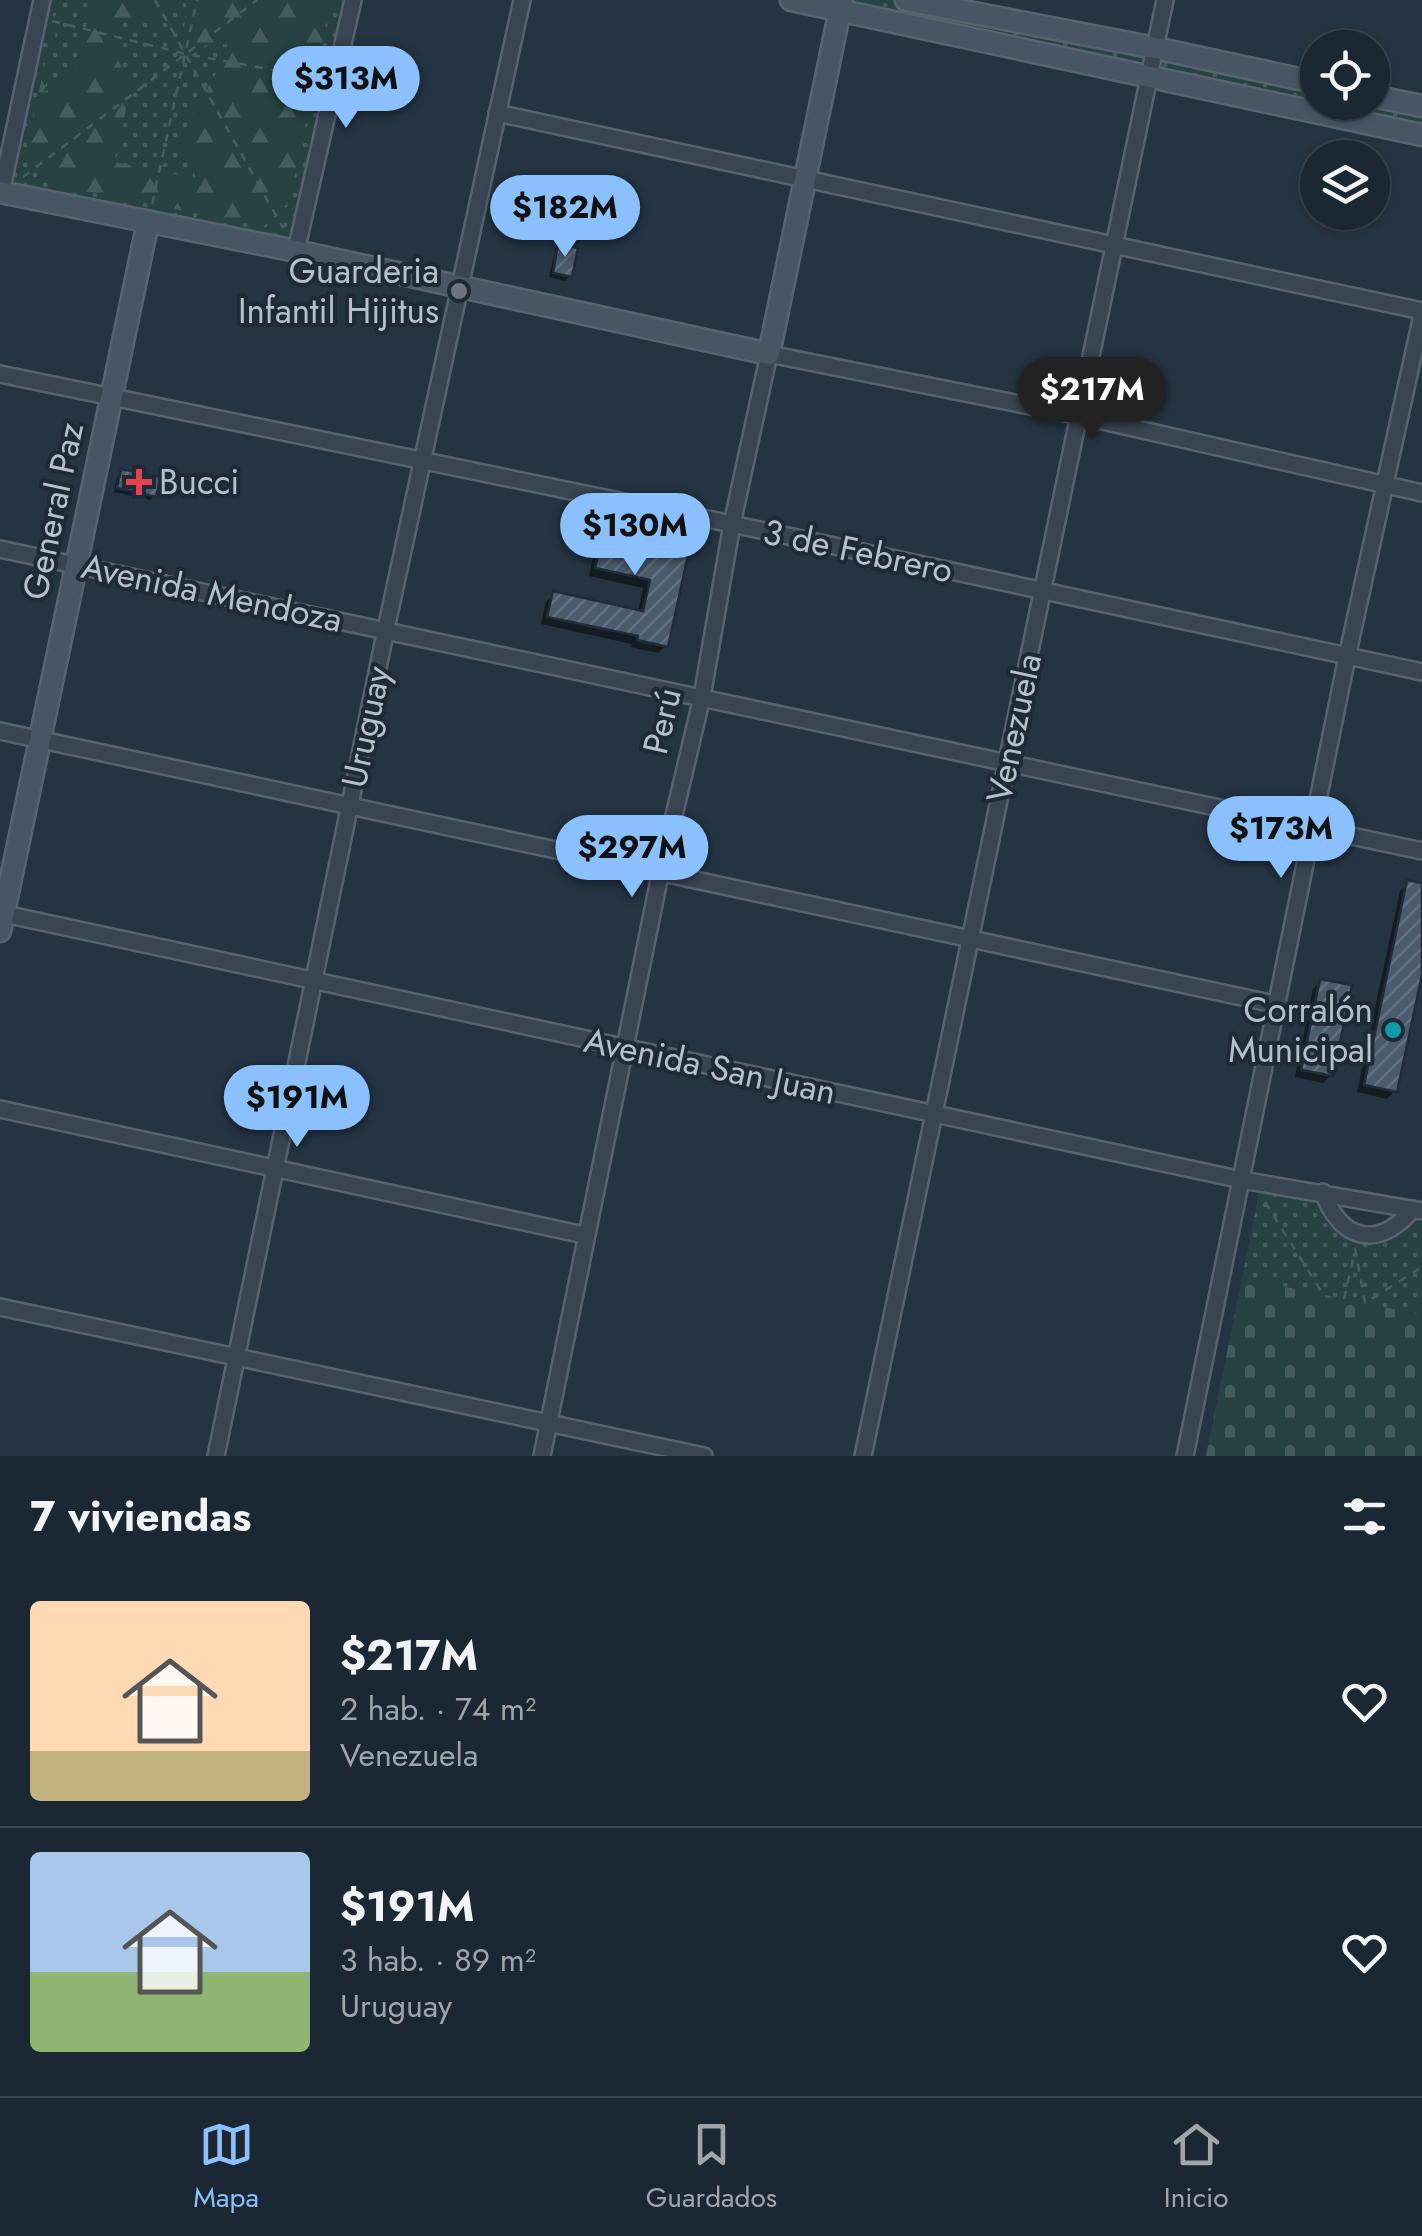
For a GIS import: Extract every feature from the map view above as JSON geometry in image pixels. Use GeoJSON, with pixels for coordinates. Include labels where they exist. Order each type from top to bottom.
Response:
{"type":"FeatureCollection","features":[{"type":"Feature","properties":{"kind":"street"},"geometry":{"type":"LineString","coordinates":[[42,0],[1,193],[1080,416],[1422,493]]}},
{"type":"Feature","properties":{"kind":"street"},"geometry":{"type":"LineString","coordinates":[[296,252],[352,0]]}},
{"type":"Feature","properties":{"kind":"street","name":"Uruguay"},"geometry":{"type":"LineString","coordinates":[[216,1456],[386,629],[522,0]]}},
{"type":"Feature","properties":{"kind":"street"},"geometry":{"type":"LineString","coordinates":[[791,0],[841,5],[1422,135]]}},
{"type":"Feature","properties":{"kind":"street"},"geometry":{"type":"LineString","coordinates":[[906,0],[1300,80]]}},
{"type":"Feature","properties":{"kind":"street","name":"Venezuela"},"geometry":{"type":"LineString","coordinates":[[863,1456],[1165,0]]}},
{"type":"Feature","properties":{"kind":"street","name":"Perú"},"geometry":{"type":"LineString","coordinates":[[542,1456],[660,874],[702,697],[732,524],[841,5]]}},
{"type":"Feature","properties":{"kind":"street"},"geometry":{"type":"LineString","coordinates":[[1390,100],[1422,106]]}},
{"type":"Feature","properties":{"kind":"street"},"geometry":{"type":"LineString","coordinates":[[497,113],[1422,313],[1185,1456]]}},
{"type":"Feature","properties":{"kind":"street","name":"General Paz"},"geometry":{"type":"LineString","coordinates":[[1,920],[148,222]]}},
{"type":"Feature","properties":{"kind":"street","name":"3 de Febrero"},"geometry":{"type":"LineString","coordinates":[[0,374],[732,524],[1422,672]]}},
{"type":"Feature","properties":{"kind":"street","name":"Avenida Mendoza"},"geometry":{"type":"LineString","coordinates":[[0,550],[1422,851]]}},
{"type":"Feature","properties":{"kind":"street"},"geometry":{"type":"LineString","coordinates":[[0,731],[660,874],[972,936],[1279,1005]]}},
{"type":"Feature","properties":{"kind":"street","name":"Avenida San Juan"},"geometry":{"type":"LineString","coordinates":[[1,920],[314,981],[1242,1180],[1418,1210]]}},
{"type":"Feature","properties":{"kind":"street"},"geometry":{"type":"LineString","coordinates":[[0,1109],[584,1235]]}},
{"type":"Feature","properties":{"kind":"street"},"geometry":{"type":"LineString","coordinates":[[1323,1192],[1339,1223],[1358,1234],[1383,1234],[1418,1210]]}},
{"type":"Feature","properties":{"kind":"street"},"geometry":{"type":"LineString","coordinates":[[0,1307],[704,1456]]}},
{"type":"Feature","properties":{"kind":"path"},"geometry":{"type":"LineString","coordinates":[[155,0],[296,252]]}},
{"type":"Feature","properties":{"kind":"path"},"geometry":{"type":"LineString","coordinates":[[148,222],[197,0]]}},
{"type":"Feature","properties":{"kind":"path"},"geometry":{"type":"LineString","coordinates":[[1,193],[258,0]]}},
{"type":"Feature","properties":{"kind":"path"},"geometry":{"type":"LineString","coordinates":[[38,18],[186,54],[334,80]]}},
{"type":"Feature","properties":{"kind":"path"},"geometry":{"type":"LineString","coordinates":[[1259,1192],[1323,1294]]}},
{"type":"Feature","properties":{"kind":"path"},"geometry":{"type":"LineString","coordinates":[[1344,1299],[1358,1234]]}},
{"type":"Feature","properties":{"kind":"path"},"geometry":{"type":"LineString","coordinates":[[1354,1253],[1365,1303],[1422,1267]]}},
{"type":"Feature","properties":{"kind":"green space"},"geometry":{"type":"Polygon","coordinates":[[[42,0],[353,0],[296,251],[1,193],[42,0]]]}},
{"type":"Feature","properties":{"kind":"green space"},"geometry":{"type":"Polygon","coordinates":[[[59,0],[44,92],[74,72],[93,0],[172,0],[168,22],[122,23],[118,60],[132,84],[114,162],[196,178],[178,142],[232,44],[183,47],[186,2],[331,0],[290,201],[263,227],[49,184],[25,154],[59,0]]]}},
{"type":"Feature","properties":{"kind":"green space"},"geometry":{"type":"Polygon","coordinates":[[[791,0],[906,0],[1300,80],[1300,109],[791,0]]]}},
{"type":"Feature","properties":{"kind":"green space"},"geometry":{"type":"Polygon","coordinates":[[[1390,105],[1422,106],[1422,135],[1352,120],[1390,120],[1390,105]]]}},
{"type":"Feature","properties":{"kind":"green space"},"geometry":{"type":"Polygon","coordinates":[[[1259,1192],[1318,1203],[1329,1225],[1339,1234],[1361,1242],[1384,1240],[1414,1221],[1422,1222],[1422,1315],[1242,1278],[1259,1192]]]}},
{"type":"Feature","properties":{"kind":"green space"},"geometry":{"type":"Polygon","coordinates":[[[1242,1278],[1422,1315],[1422,1456],[1206,1456],[1242,1278]]]}},
{"type":"Feature","properties":{"kind":"building"},"geometry":{"type":"Polygon","coordinates":[[[558,243],[578,248],[572,277],[553,273],[558,243]]]}},
{"type":"Feature","properties":{"kind":"building","name":"Bucci"},"geometry":{"type":"Polygon","coordinates":[[[121,469],[161,477],[156,497],[117,488],[121,469]]]}},
{"type":"Feature","properties":{"kind":"building"},"geometry":{"type":"Polygon","coordinates":[[[608,510],[694,528],[668,647],[637,640],[638,636],[547,617],[553,591],[643,611],[650,580],[595,568],[608,510]]]}},
{"type":"Feature","properties":{"kind":"building","name":"Corralón Municipal"},"geometry":{"type":"Polygon","coordinates":[[[1407,880],[1422,883],[1422,975],[1397,1092],[1364,1085],[1407,880]]]}},
{"type":"Feature","properties":{"kind":"building"},"geometry":{"type":"Polygon","coordinates":[[[1320,979],[1352,985],[1333,1076],[1301,1070],[1320,979]]]}},
{"type":"Feature","properties":{"kind":"place","name":"Guarderia Infantil Hijitus"},"geometry":{"type":"Point","coordinates":[459,291]}},
{"type":"Feature","properties":{"kind":"place","name":"Bucci"},"geometry":{"type":"Point","coordinates":[139,482]}},
{"type":"Feature","properties":{"kind":"place","name":"Corralón Municipal"},"geometry":{"type":"Point","coordinates":[1393,1030]}}]}
